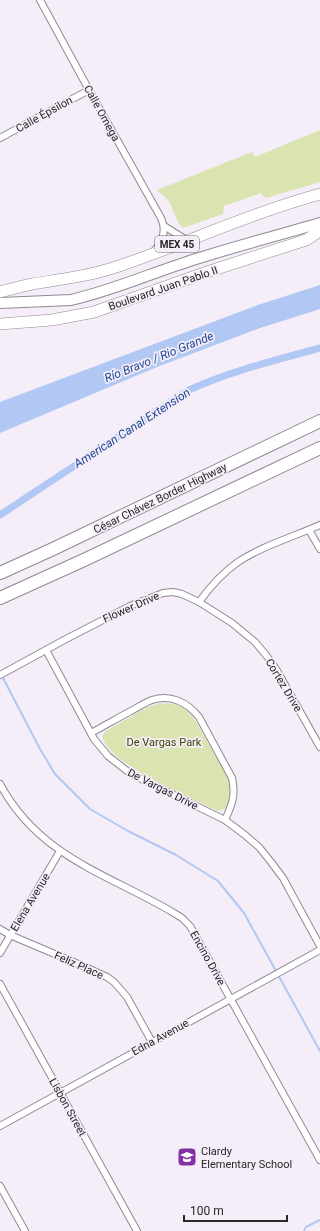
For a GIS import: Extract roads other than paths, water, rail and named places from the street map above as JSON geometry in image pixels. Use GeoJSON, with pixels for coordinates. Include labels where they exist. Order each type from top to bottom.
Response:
{"type":"FeatureCollection","features":[{"type":"Feature","properties":{"kind":"highway","name":"MEX 45"},"geometry":{"type":"LineString","coordinates":[[31,284],[79,277],[98,272],[150,255],[238,221],[320,194]]}},
{"type":"Feature","properties":{"kind":"highway","name":"Boulevard Juan Pablo II"},"geometry":{"type":"LineString","coordinates":[[0,324],[52,320],[94,312],[210,271],[306,240],[320,231]]}},
{"type":"Feature","properties":{"kind":"highway"},"geometry":{"type":"LineString","coordinates":[[0,292],[31,284]]}},
{"type":"Feature","properties":{"kind":"highway","name":"César Chávez Border Highway"},"geometry":{"type":"LineString","coordinates":[[0,573],[320,421]]}},
{"type":"Feature","properties":{"kind":"highway","name":"César Chávez Border Highway"},"geometry":{"type":"LineString","coordinates":[[0,598],[84,560],[320,448]]}},
{"type":"Feature","properties":{"kind":"main road","name":"MEX 45"},"geometry":{"type":"LineString","coordinates":[[0,303],[71,300],[122,286],[172,267],[228,249],[320,223]]}},
{"type":"Feature","properties":{"kind":"main road","name":"MEX 45"},"geometry":{"type":"LineString","coordinates":[[0,286],[31,284]]}},
{"type":"Feature","properties":{"kind":"street","name":"Calle Omega"},"geometry":{"type":"LineString","coordinates":[[40,0],[164,226]]}},
{"type":"Feature","properties":{"kind":"street","name":"Calle Épsilon"},"geometry":{"type":"LineString","coordinates":[[0,138],[89,90]]}},
{"type":"Feature","properties":{"kind":"street"},"geometry":{"type":"LineString","coordinates":[[164,226],[188,241]]}},
{"type":"Feature","properties":{"kind":"street"},"geometry":{"type":"LineString","coordinates":[[150,255],[161,241],[164,233],[164,226]]}},
{"type":"Feature","properties":{"kind":"street"},"geometry":{"type":"LineString","coordinates":[[199,602],[224,572],[237,563],[255,552],[320,526]]}},
{"type":"Feature","properties":{"kind":"street"},"geometry":{"type":"LineString","coordinates":[[310,530],[320,549]]}},
{"type":"Feature","properties":{"kind":"street","name":"Flower Drive"},"geometry":{"type":"LineString","coordinates":[[0,676],[114,613],[163,593],[173,592],[182,594],[199,602]]}},
{"type":"Feature","properties":{"kind":"street","name":"Cortez Drive"},"geometry":{"type":"LineString","coordinates":[[199,602],[244,632],[266,655],[320,747]]}},
{"type":"Feature","properties":{"kind":"street","name":"De Vargas Drive"},"geometry":{"type":"LineString","coordinates":[[46,650],[100,748],[126,771],[225,820],[259,847],[271,862],[295,899],[320,946]]}},
{"type":"Feature","properties":{"kind":"street"},"geometry":{"type":"LineString","coordinates":[[91,733],[151,700],[167,698],[180,701],[187,705],[198,717],[232,778],[234,787],[233,801],[225,820]]}},
{"type":"Feature","properties":{"kind":"street","name":"Encino Drive"},"geometry":{"type":"LineString","coordinates":[[0,784],[21,815],[48,842],[60,851],[84,866],[165,907],[182,918],[190,926],[320,1160]]}},
{"type":"Feature","properties":{"kind":"street","name":"Elena Avenue"},"geometry":{"type":"LineString","coordinates":[[0,952],[60,851]]}},
{"type":"Feature","properties":{"kind":"street","name":"Feliz Place"},"geometry":{"type":"LineString","coordinates":[[0,930],[107,977],[121,989],[152,1042]]}},
{"type":"Feature","properties":{"kind":"street","name":"Edna Avenue"},"geometry":{"type":"LineString","coordinates":[[0,1126],[320,950]]}},
{"type":"Feature","properties":{"kind":"street","name":"Lisbon Street"},"geometry":{"type":"LineString","coordinates":[[0,984],[137,1231]]}},
{"type":"Feature","properties":{"kind":"street"},"geometry":{"type":"LineString","coordinates":[[0,1186],[25,1231]]}},
{"type":"Feature","properties":{"kind":"water","name":"Río Bravo / Rio Grande"},"geometry":{"type":"Polygon","coordinates":[[[320,285],[320,309],[257,329],[157,367],[0,433],[0,402],[258,305],[320,285]]]}},
{"type":"Feature","properties":{"kind":"waterway","name":"American Canal Extension"},"geometry":{"type":"LineString","coordinates":[[0,515],[189,390],[237,372],[320,348]]}},
{"type":"Feature","properties":{"kind":"waterway"},"geometry":{"type":"LineString","coordinates":[[2,676],[40,749],[55,774],[90,809],[128,831],[176,855],[218,881],[244,913],[320,1051]]}},
{"type":"Feature","properties":{"kind":"waterway"},"geometry":{"type":"LineString","coordinates":[[304,1231],[306,1227],[320,1220]]}},
{"type":"Feature","properties":{"kind":"place","name":"Clardy Elementary School"},"geometry":{"type":"Point","coordinates":[187,1157]}},
{"type":"Feature","properties":{"kind":"park label","name":"De Vargas Park"},"geometry":{"type":"Point","coordinates":[164,742]}}]}
